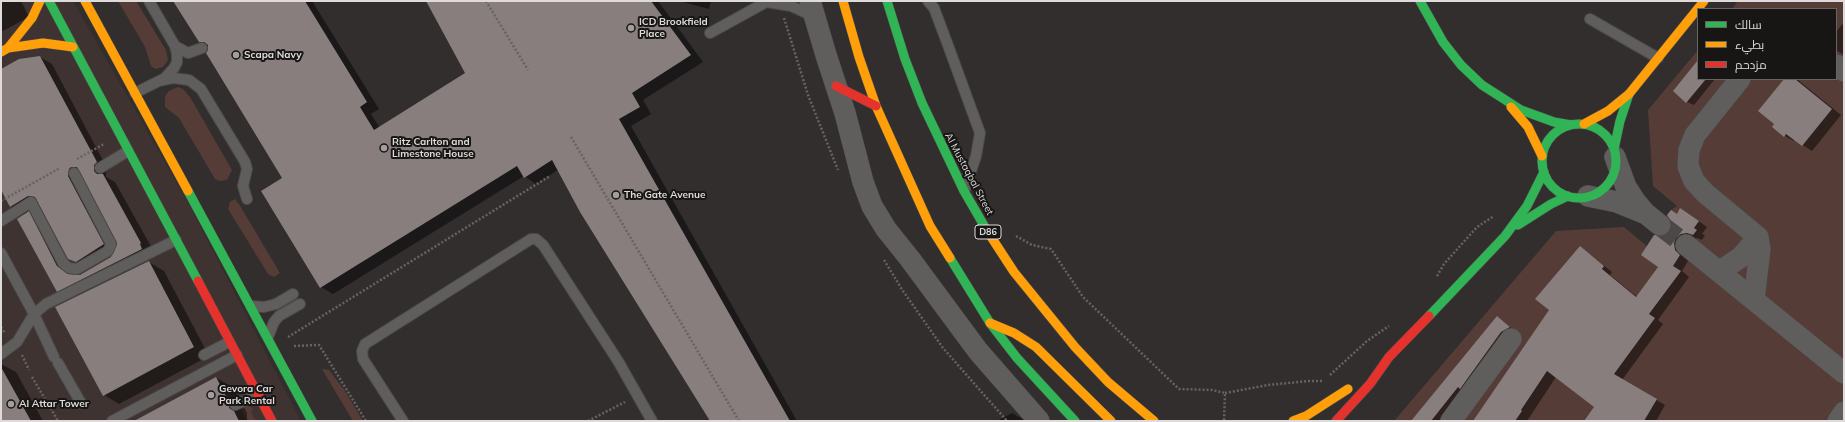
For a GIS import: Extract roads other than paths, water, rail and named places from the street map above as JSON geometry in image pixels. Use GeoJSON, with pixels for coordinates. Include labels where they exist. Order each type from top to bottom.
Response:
{"type":"FeatureCollection","features":[{"type":"Feature","properties":{"kind":"street"},"geometry":{"type":"LineString","coordinates":[[4,50],[32,18],[40,1]]}},
{"type":"Feature","properties":{"kind":"street"},"geometry":{"type":"LineString","coordinates":[[49,1],[272,421]]}},
{"type":"Feature","properties":{"kind":"street"},"geometry":{"type":"LineString","coordinates":[[85,1],[312,421]]}},
{"type":"Feature","properties":{"kind":"street"},"geometry":{"type":"LineString","coordinates":[[843,1],[859,57],[876,106],[930,226],[990,323],[1021,364],[1075,421]]}},
{"type":"Feature","properties":{"kind":"street","name":"Al Mustaqbal Street"},"geometry":{"type":"LineString","coordinates":[[887,1],[905,58],[922,104],[964,191],[1007,261],[1044,311],[1102,376],[1154,421]]}},
{"type":"Feature","properties":{"kind":"street"},"geometry":{"type":"LineString","coordinates":[[1420,1],[1443,42],[1461,65],[1482,85],[1506,102],[1537,117],[1571,125]]}},
{"type":"Feature","properties":{"kind":"street"},"geometry":{"type":"LineString","coordinates":[[812,9],[853,141],[866,194],[878,218],[978,351],[1039,421]]}},
{"type":"Feature","properties":{"kind":"street"},"geometry":{"type":"LineString","coordinates":[[1542,156],[1546,145],[1552,136],[1560,129],[1571,125],[1584,124],[1608,112],[1629,94],[1697,10]]}},
{"type":"Feature","properties":{"kind":"street"},"geometry":{"type":"LineString","coordinates":[[4,50],[44,43],[53,43],[73,47]]}},
{"type":"Feature","properties":{"kind":"street"},"geometry":{"type":"LineString","coordinates":[[1739,80],[1695,135],[1689,150],[1688,166],[1694,181],[1705,193],[1758,237],[1760,249],[1754,300]]}},
{"type":"Feature","properties":{"kind":"street"},"geometry":{"type":"LineString","coordinates":[[836,86],[876,106]]}},
{"type":"Feature","properties":{"kind":"street"},"geometry":{"type":"LineString","coordinates":[[1505,236],[1535,214],[1578,196],[1600,191],[1609,182],[1614,170],[1620,121],[1629,94]]}},
{"type":"Feature","properties":{"kind":"street"},"geometry":{"type":"LineString","coordinates":[[1506,102],[1528,127],[1542,156],[1544,172],[1549,182],[1558,191],[1578,196],[1617,202],[1653,219],[1626,187],[1615,153],[1602,132],[1584,124]]}},
{"type":"Feature","properties":{"kind":"street"},"geometry":{"type":"LineString","coordinates":[[1336,421],[1370,384],[1389,357],[1505,236],[1527,206],[1544,172]]}},
{"type":"Feature","properties":{"kind":"street"},"geometry":{"type":"LineString","coordinates":[[1719,272],[1741,257],[1758,237]]}},
{"type":"Feature","properties":{"kind":"street"},"geometry":{"type":"LineString","coordinates":[[1686,245],[1844,373]]}},
{"type":"Feature","properties":{"kind":"street"},"geometry":{"type":"LineString","coordinates":[[990,323],[1014,333],[1036,347],[1111,421]]}},
{"type":"Feature","properties":{"kind":"street"},"geometry":{"type":"LineString","coordinates":[[1451,421],[1510,339]]}},
{"type":"Feature","properties":{"kind":"street"},"geometry":{"type":"LineString","coordinates":[[1366,374],[1389,357]]}},
{"type":"Feature","properties":{"kind":"street"},"geometry":{"type":"LineString","coordinates":[[1316,421],[1357,381]]}},
{"type":"Feature","properties":{"kind":"street"},"geometry":{"type":"LineString","coordinates":[[1293,421],[1306,416],[1348,389]]}},
{"type":"Feature","properties":{"kind":"street"},"geometry":{"type":"LineString","coordinates":[[1838,421],[1844,412]]}},
{"type":"Feature","properties":{"kind":"street"},"geometry":{"type":"LineString","coordinates":[[1144,413],[1161,421]]}},
{"type":"Feature","properties":{"kind":"lane"},"geometry":{"type":"LineString","coordinates":[[135,94],[159,81],[174,68],[177,54],[175,46],[149,1]]}},
{"type":"Feature","properties":{"kind":"lane"},"geometry":{"type":"LineString","coordinates":[[710,33],[765,1],[812,9]]}},
{"type":"Feature","properties":{"kind":"lane"},"geometry":{"type":"LineString","coordinates":[[928,1],[934,8],[947,41],[980,133],[976,156],[964,191]]}},
{"type":"Feature","properties":{"kind":"lane"},"geometry":{"type":"LineString","coordinates":[[1590,19],[1658,58]]}},
{"type":"Feature","properties":{"kind":"lane"},"geometry":{"type":"LineString","coordinates":[[175,46],[188,53],[202,48]]}},
{"type":"Feature","properties":{"kind":"lane"},"geometry":{"type":"LineString","coordinates":[[159,81],[173,78],[190,80],[201,89],[245,162],[247,170],[243,186],[247,199]]}},
{"type":"Feature","properties":{"kind":"lane"},"geometry":{"type":"LineString","coordinates":[[100,168],[128,151]]}},
{"type":"Feature","properties":{"kind":"lane"},"geometry":{"type":"LineString","coordinates":[[1,221],[31,202],[63,263],[69,268],[77,268],[108,251],[111,244],[74,173]]}},
{"type":"Feature","properties":{"kind":"lane"},"geometry":{"type":"LineString","coordinates":[[403,421],[363,359],[362,351],[365,344],[531,239],[536,239],[543,245],[618,361],[652,421]]}},
{"type":"Feature","properties":{"kind":"lane"},"geometry":{"type":"LineString","coordinates":[[1,354],[17,342],[34,314],[60,297],[176,240]]}},
{"type":"Feature","properties":{"kind":"lane"},"geometry":{"type":"LineString","coordinates":[[1,253],[34,314],[56,360],[81,403]]}},
{"type":"Feature","properties":{"kind":"lane"},"geometry":{"type":"LineString","coordinates":[[249,305],[256,307],[270,306],[294,294]]}},
{"type":"Feature","properties":{"kind":"lane"},"geometry":{"type":"LineString","coordinates":[[269,343],[274,322],[279,316],[300,304]]}},
{"type":"Feature","properties":{"kind":"lane"},"geometry":{"type":"LineString","coordinates":[[204,355],[230,342]]}},
{"type":"Feature","properties":{"kind":"lane"},"geometry":{"type":"LineString","coordinates":[[112,421],[237,355]]}},
{"type":"Feature","properties":{"kind":"lane"},"geometry":{"type":"LineString","coordinates":[[235,405],[258,395]]}},
{"type":"Feature","properties":{"kind":"tunnel"},"geometry":{"type":"LineString","coordinates":[[1660,225],[1686,245]]}},
{"type":"Feature","properties":{"kind":"place","name":"ICD Brookfield Place"},"geometry":{"type":"Point","coordinates":[631,28]}},
{"type":"Feature","properties":{"kind":"place","name":"Scapa Navy"},"geometry":{"type":"Point","coordinates":[236,55]}},
{"type":"Feature","properties":{"kind":"place","name":"Ritz Carlton and Limestone House"},"geometry":{"type":"Point","coordinates":[384,148]}},
{"type":"Feature","properties":{"kind":"place","name":"The Gate Avenue"},"geometry":{"type":"Point","coordinates":[616,195]}},
{"type":"Feature","properties":{"kind":"place","name":"Gevora Car Park Rental"},"geometry":{"type":"Point","coordinates":[211,395]}},
{"type":"Feature","properties":{"kind":"place","name":"Al Attar Tower"},"geometry":{"type":"Point","coordinates":[11,404]}}]}
